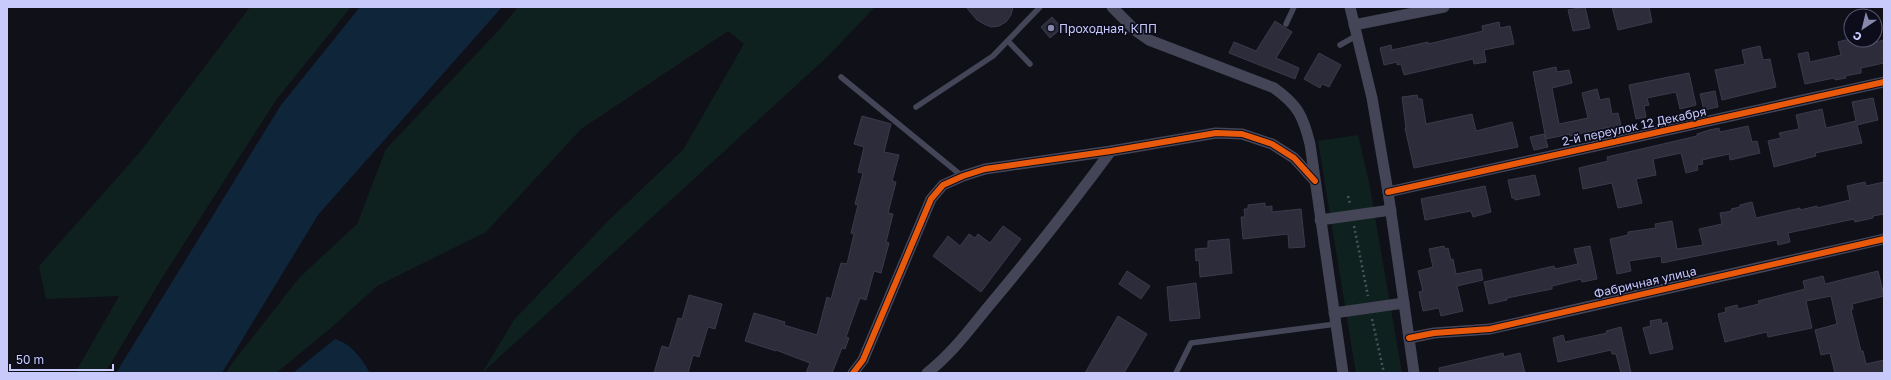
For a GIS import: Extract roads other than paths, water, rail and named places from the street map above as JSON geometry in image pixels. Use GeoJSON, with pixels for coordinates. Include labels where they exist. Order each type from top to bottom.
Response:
{"type":"FeatureCollection","features":[{"type":"Feature","properties":{"kind":"street"},"geometry":{"type":"LineString","coordinates":[[1112,7],[1136,31],[1150,40],[1274,88],[1288,97],[1296,106],[1304,120],[1310,144],[1343,373]]}},
{"type":"Feature","properties":{"kind":"street"},"geometry":{"type":"LineString","coordinates":[[1350,7],[1372,98],[1391,210],[1414,373]]}},
{"type":"Feature","properties":{"kind":"street"},"geometry":{"type":"LineString","coordinates":[[1355,30],[1444,7]]}},
{"type":"Feature","properties":{"kind":"street","name":"2-й переулок 12 Декабря"},"geometry":{"type":"LineString","coordinates":[[1388,192],[1884,82]]}},
{"type":"Feature","properties":{"kind":"street"},"geometry":{"type":"LineString","coordinates":[[853,373],[864,360],[931,199],[943,185],[963,176],[985,170],[1216,133],[1242,134],[1272,144],[1294,158],[1315,181]]}},
{"type":"Feature","properties":{"kind":"street"},"geometry":{"type":"LineString","coordinates":[[927,373],[944,360],[1005,287],[1111,151]]}},
{"type":"Feature","properties":{"kind":"street"},"geometry":{"type":"LineString","coordinates":[[1320,220],[1391,210]]}},
{"type":"Feature","properties":{"kind":"street","name":"Фабричная улица"},"geometry":{"type":"LineString","coordinates":[[1409,338],[1434,333],[1490,329],[1884,238]]}},
{"type":"Feature","properties":{"kind":"street"},"geometry":{"type":"LineString","coordinates":[[1334,313],[1404,302]]}},
{"type":"Feature","properties":{"kind":"lane"},"geometry":{"type":"LineString","coordinates":[[916,107],[993,56],[1040,7]]}},
{"type":"Feature","properties":{"kind":"lane"},"geometry":{"type":"LineString","coordinates":[[1286,24],[1294,7]]}},
{"type":"Feature","properties":{"kind":"lane"},"geometry":{"type":"LineString","coordinates":[[1340,45],[1355,30]]}},
{"type":"Feature","properties":{"kind":"lane"},"geometry":{"type":"LineString","coordinates":[[1008,40],[1030,64]]}},
{"type":"Feature","properties":{"kind":"lane"},"geometry":{"type":"LineString","coordinates":[[841,77],[963,176]]}},
{"type":"Feature","properties":{"kind":"lane"},"geometry":{"type":"LineString","coordinates":[[1176,373],[1191,343],[1336,324]]}},
{"type":"Feature","properties":{"kind":"water"},"geometry":{"type":"Polygon","coordinates":[[[360,7],[502,7],[318,215],[222,373],[116,373],[281,105],[360,7]]]}},
{"type":"Feature","properties":{"kind":"water"},"geometry":{"type":"Polygon","coordinates":[[[335,339],[352,348],[360,357],[370,373],[293,373],[335,339]]]}},
{"type":"Feature","properties":{"kind":"place","name":"Проходная, КПП"},"geometry":{"type":"Point","coordinates":[1051,28]}}]}
